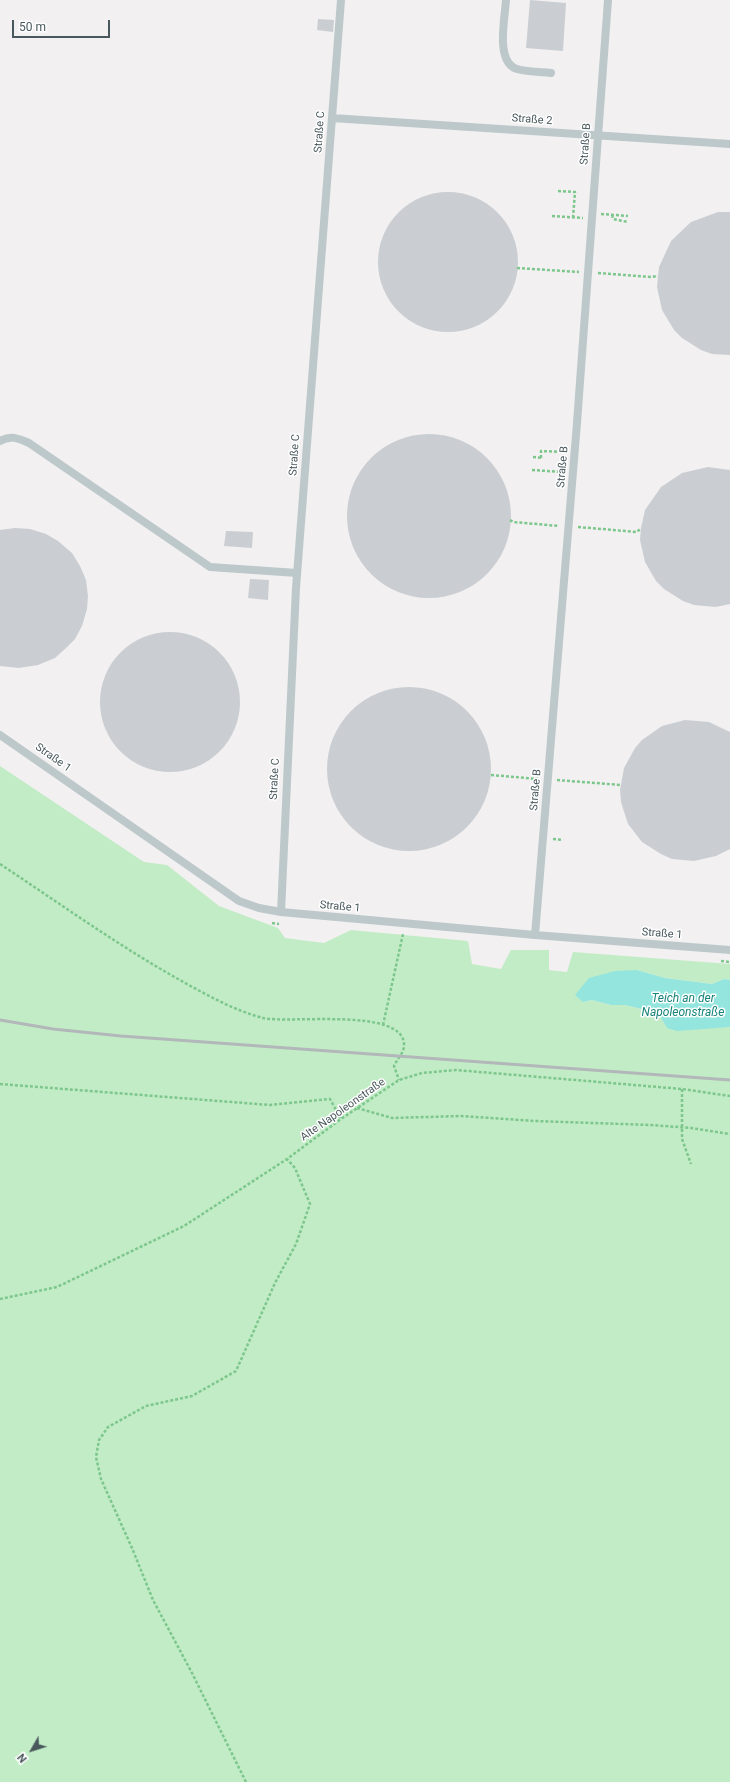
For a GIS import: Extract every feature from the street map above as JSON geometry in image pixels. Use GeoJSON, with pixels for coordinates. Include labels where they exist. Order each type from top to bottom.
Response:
{"type":"FeatureCollection","features":[{"type":"Feature","properties":{"kind":"lane","name":"Straße C"},"geometry":{"type":"LineString","coordinates":[[281,912],[297,573],[341,0]]}},
{"type":"Feature","properties":{"kind":"lane"},"geometry":{"type":"LineString","coordinates":[[506,0],[503,43],[506,60],[517,69],[551,73]]}},
{"type":"Feature","properties":{"kind":"lane","name":"Straße B"},"geometry":{"type":"LineString","coordinates":[[535,935],[577,423],[608,0]]}},
{"type":"Feature","properties":{"kind":"lane","name":"Straße 2"},"geometry":{"type":"LineString","coordinates":[[332,118],[730,144]]}},
{"type":"Feature","properties":{"kind":"lane"},"geometry":{"type":"LineString","coordinates":[[0,441],[6,437],[17,437],[29,443],[210,567],[297,573]]}},
{"type":"Feature","properties":{"kind":"lane","name":"Straße 1"},"geometry":{"type":"LineString","coordinates":[[0,735],[239,901],[259,908],[281,912],[535,935],[730,950]]}},
{"type":"Feature","properties":{"kind":"path"},"geometry":{"type":"LineString","coordinates":[[558,191],[575,192],[572,218]]}},
{"type":"Feature","properties":{"kind":"path"},"geometry":{"type":"LineString","coordinates":[[602,214],[628,216]]}},
{"type":"Feature","properties":{"kind":"path"},"geometry":{"type":"LineString","coordinates":[[612,215],[613,219],[628,222]]}},
{"type":"Feature","properties":{"kind":"path"},"geometry":{"type":"LineString","coordinates":[[552,216],[583,218]]}},
{"type":"Feature","properties":{"kind":"path"},"geometry":{"type":"LineString","coordinates":[[517,268],[574,272]]}},
{"type":"Feature","properties":{"kind":"path"},"geometry":{"type":"LineString","coordinates":[[600,274],[651,277],[658,276]]}},
{"type":"Feature","properties":{"kind":"path"},"geometry":{"type":"LineString","coordinates":[[534,457],[542,458],[541,451],[558,452]]}},
{"type":"Feature","properties":{"kind":"path"},"geometry":{"type":"LineString","coordinates":[[532,470],[568,472]]}},
{"type":"Feature","properties":{"kind":"path"},"geometry":{"type":"LineString","coordinates":[[510,520],[513,522],[558,526]]}},
{"type":"Feature","properties":{"kind":"path"},"geometry":{"type":"LineString","coordinates":[[580,527],[637,532],[641,528]]}},
{"type":"Feature","properties":{"kind":"path"},"geometry":{"type":"LineString","coordinates":[[491,775],[537,779]]}},
{"type":"Feature","properties":{"kind":"path"},"geometry":{"type":"LineString","coordinates":[[557,780],[621,785]]}},
{"type":"Feature","properties":{"kind":"path"},"geometry":{"type":"LineString","coordinates":[[554,839],[563,840]]}},
{"type":"Feature","properties":{"kind":"path"},"geometry":{"type":"LineString","coordinates":[[0,864],[158,968],[235,1009],[274,1020],[369,1021],[383,1025],[398,1032],[403,1038],[404,1047],[394,1066],[399,1080]]}},
{"type":"Feature","properties":{"kind":"path"},"geometry":{"type":"LineString","coordinates":[[383,1025],[403,934]]}},
{"type":"Feature","properties":{"kind":"path","name":"Alte Napoleonstraße"},"geometry":{"type":"LineString","coordinates":[[0,1299],[57,1287],[184,1226],[288,1159],[341,1119],[399,1080],[422,1072],[456,1070],[682,1089],[730,1096]]}},
{"type":"Feature","properties":{"kind":"path"},"geometry":{"type":"LineString","coordinates":[[0,1084],[270,1105],[330,1099],[341,1119]]}},
{"type":"Feature","properties":{"kind":"path"},"geometry":{"type":"LineString","coordinates":[[682,1089],[682,1139],[691,1164]]}},
{"type":"Feature","properties":{"kind":"path"},"geometry":{"type":"LineString","coordinates":[[357,1108],[392,1118],[461,1116],[682,1128],[730,1134]]}},
{"type":"Feature","properties":{"kind":"path"},"geometry":{"type":"LineString","coordinates":[[246,1782],[192,1673],[153,1600],[132,1548],[101,1479],[96,1457],[99,1440],[108,1427],[146,1406],[192,1396],[236,1370],[275,1283],[296,1244],[310,1204],[295,1168],[288,1159]]}},
{"type":"Feature","properties":{"kind":"green space"},"geometry":{"type":"Polygon","coordinates":[[[0,766],[144,862],[167,865],[219,906],[278,928],[285,938],[324,943],[351,930],[468,941],[472,964],[501,969],[511,950],[549,950],[549,970],[567,972],[573,952],[730,964],[730,980],[724,979],[712,984],[665,978],[637,970],[583,1002],[592,1000],[611,1005],[625,1005],[658,1013],[667,1028],[730,1027],[730,1782],[0,1782],[0,766]]]}},
{"type":"Feature","properties":{"kind":"water","name":"Teich an der Napoleonstraße"},"geometry":{"type":"Polygon","coordinates":[[[637,970],[665,978],[712,984],[724,979],[730,980],[730,1027],[677,1031],[667,1028],[658,1013],[625,1005],[611,1005],[592,1000],[583,1002],[575,995],[589,978],[615,971],[637,970]]]}},
{"type":"Feature","properties":{"kind":"building"},"geometry":{"type":"Polygon","coordinates":[[[530,0],[566,3],[563,51],[526,48],[530,0]]]}},
{"type":"Feature","properties":{"kind":"building"},"geometry":{"type":"Polygon","coordinates":[[[318,19],[334,20],[333,32],[317,30],[318,19]]]}},
{"type":"Feature","properties":{"kind":"building"},"geometry":{"type":"Polygon","coordinates":[[[455,192],[481,200],[502,218],[513,235],[517,248],[517,276],[513,289],[506,301],[492,316],[475,327],[462,331],[441,332],[415,324],[394,306],[383,289],[379,276],[378,255],[386,229],[404,208],[421,197],[434,193],[455,192]]]}},
{"type":"Feature","properties":{"kind":"building"},"geometry":{"type":"Polygon","coordinates":[[[718,212],[730,212],[730,355],[712,354],[701,350],[682,338],[674,330],[662,310],[657,287],[659,267],[671,241],[691,222],[718,212]]]}},
{"type":"Feature","properties":{"kind":"building"},"geometry":{"type":"Polygon","coordinates":[[[429,434],[453,438],[474,448],[487,458],[497,471],[507,492],[511,516],[507,540],[497,561],[487,574],[474,584],[453,594],[429,598],[405,594],[384,584],[371,574],[361,561],[351,540],[347,516],[351,492],[361,471],[371,458],[384,448],[405,438],[429,434]]]}},
{"type":"Feature","properties":{"kind":"building"},"geometry":{"type":"Polygon","coordinates":[[[708,467],[730,470],[730,604],[716,607],[694,605],[683,601],[664,589],[656,581],[645,562],[640,540],[645,510],[661,487],[682,473],[708,467]]]}},
{"type":"Feature","properties":{"kind":"building"},"geometry":{"type":"Polygon","coordinates":[[[15,528],[30,529],[46,534],[58,541],[72,553],[86,580],[88,596],[87,609],[82,626],[75,639],[55,658],[38,665],[19,668],[0,666],[0,530],[15,528]]]}},
{"type":"Feature","properties":{"kind":"building"},"geometry":{"type":"Polygon","coordinates":[[[226,531],[253,532],[252,548],[224,546],[226,531]]]}},
{"type":"Feature","properties":{"kind":"building"},"geometry":{"type":"Polygon","coordinates":[[[250,579],[269,580],[268,600],[248,598],[250,579]]]}},
{"type":"Feature","properties":{"kind":"building"},"geometry":{"type":"Polygon","coordinates":[[[170,632],[190,635],[197,638],[209,644],[224,658],[237,682],[240,702],[237,722],[234,729],[228,741],[214,756],[190,769],[170,772],[150,769],[143,766],[131,760],[116,746],[103,722],[100,702],[103,682],[106,675],[112,663],[126,648],[150,635],[170,632]]]}},
{"type":"Feature","properties":{"kind":"building"},"geometry":{"type":"Polygon","coordinates":[[[409,687],[440,693],[467,711],[485,738],[491,769],[485,800],[467,827],[440,845],[409,851],[378,845],[351,827],[333,800],[327,769],[333,738],[351,711],[378,693],[409,687]]]}},
{"type":"Feature","properties":{"kind":"building"},"geometry":{"type":"Polygon","coordinates":[[[685,720],[709,722],[730,732],[730,849],[716,856],[694,861],[672,859],[642,842],[628,824],[621,802],[620,790],[624,768],[635,748],[642,740],[662,726],[685,720]]]}},
{"type":"Feature","properties":{"kind":"railway"},"geometry":{"type":"LineString","coordinates":[[0,1020],[53,1029],[121,1036],[730,1080]]}}]}
